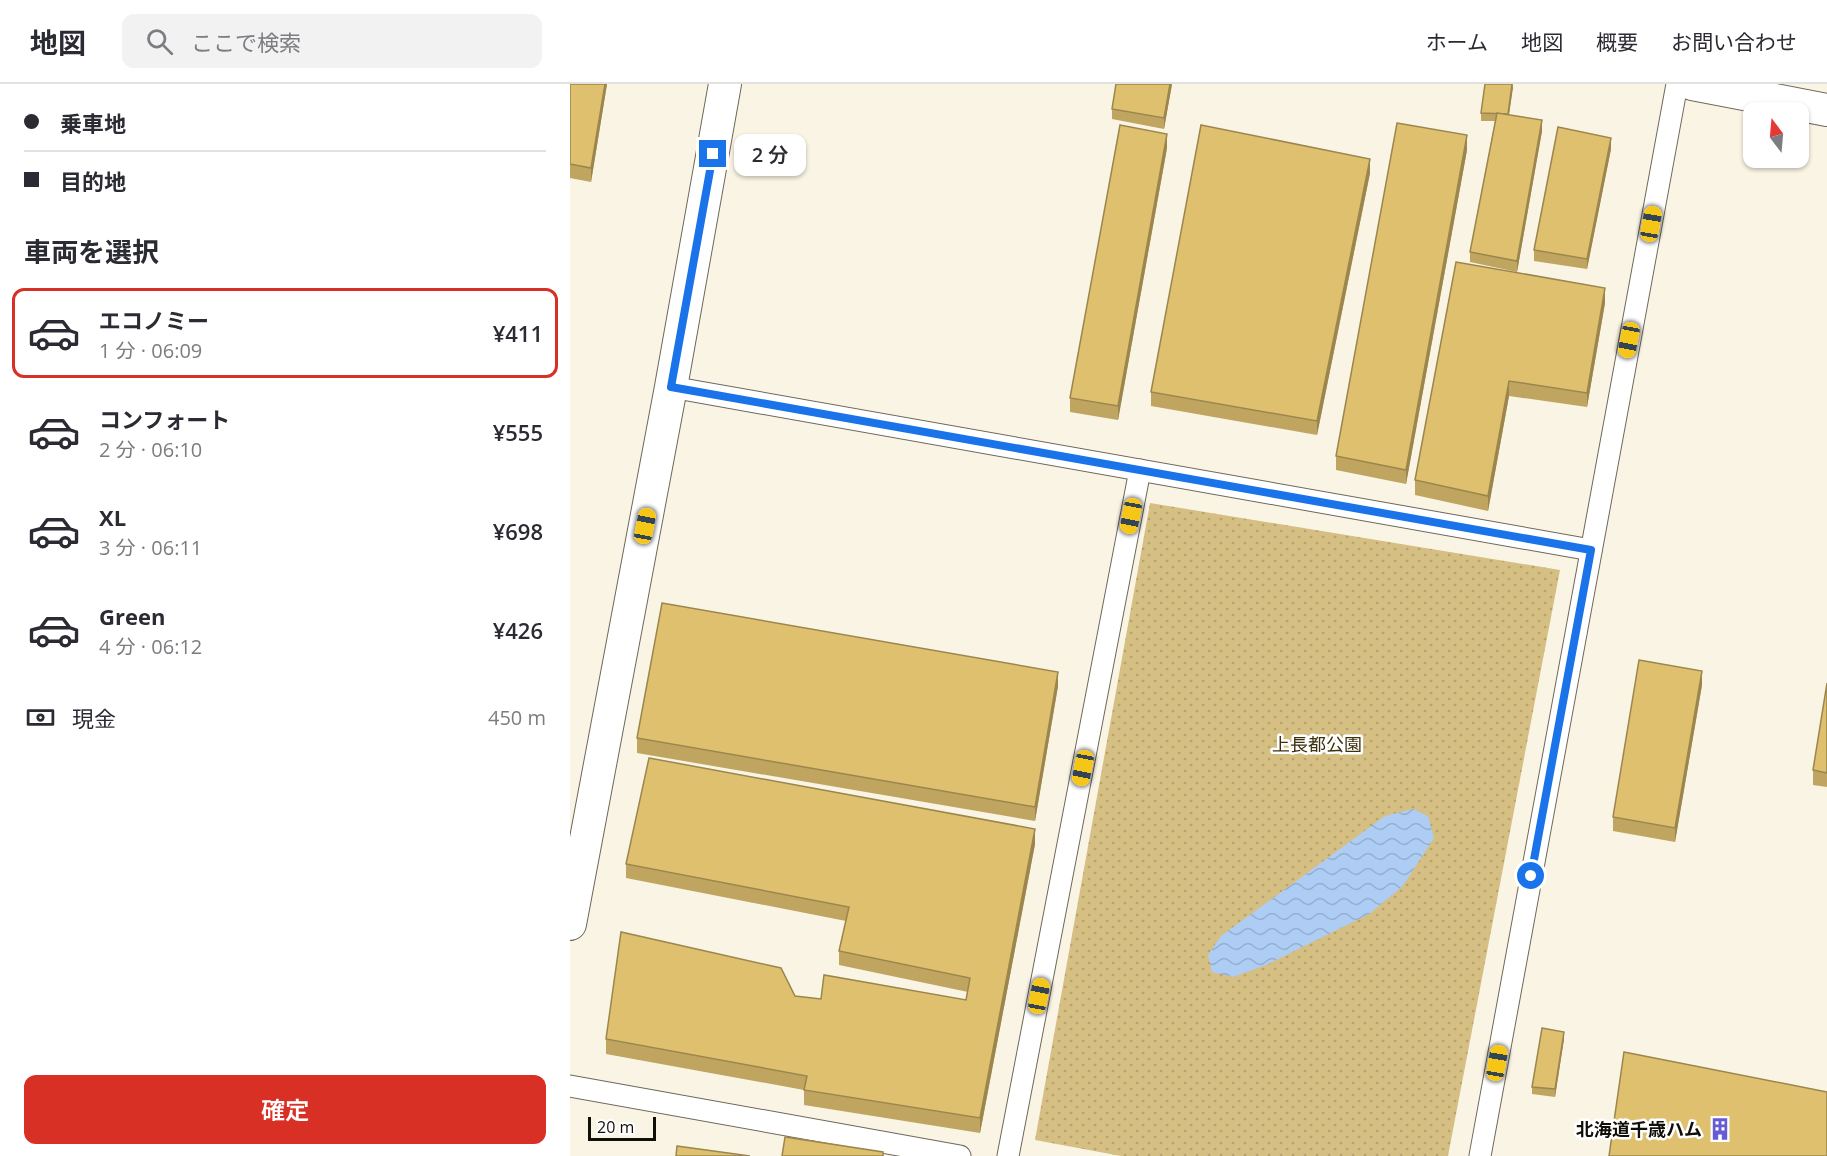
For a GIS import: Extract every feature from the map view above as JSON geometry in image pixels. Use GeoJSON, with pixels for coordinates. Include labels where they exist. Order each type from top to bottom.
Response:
{"type":"FeatureCollection","features":[{"type":"Feature","properties":{"kind":"street"},"geometry":{"type":"LineString","coordinates":[[570,924],[575,870],[671,387],[725,84]]}},
{"type":"Feature","properties":{"kind":"street"},"geometry":{"type":"LineString","coordinates":[[1480,1156],[1677,84]]}},
{"type":"Feature","properties":{"kind":"street"},"geometry":{"type":"LineString","coordinates":[[1692,84],[1827,110]]}},
{"type":"Feature","properties":{"kind":"street"},"geometry":{"type":"LineString","coordinates":[[671,387],[1591,550]]}},
{"type":"Feature","properties":{"kind":"street"},"geometry":{"type":"LineString","coordinates":[[1008,1156],[1140,470]]}},
{"type":"Feature","properties":{"kind":"street"},"geometry":{"type":"LineString","coordinates":[[570,1086],[960,1156]]}},
{"type":"Feature","properties":{"kind":"green space","name":"上長都公園"},"geometry":{"type":"Polygon","coordinates":[[[1150,503],[1560,570],[1448,1156],[1121,1156],[1035,1140],[1150,503]]]}},
{"type":"Feature","properties":{"kind":"water"},"geometry":{"type":"Polygon","coordinates":[[[1413,809],[1428,816],[1434,838],[1402,887],[1369,914],[1266,965],[1233,977],[1212,972],[1208,955],[1221,936],[1385,816],[1413,809]]]}},
{"type":"Feature","properties":{"kind":"building"},"geometry":{"type":"Polygon","coordinates":[[[570,84],[605,84],[591,168],[570,164],[570,84]]]}},
{"type":"Feature","properties":{"kind":"building"},"geometry":{"type":"Polygon","coordinates":[[[1116,84],[1170,84],[1164,118],[1112,109],[1116,84]]]}},
{"type":"Feature","properties":{"kind":"building"},"geometry":{"type":"Polygon","coordinates":[[[1485,84],[1512,84],[1508,114],[1481,113],[1485,84]]]}},
{"type":"Feature","properties":{"kind":"building"},"geometry":{"type":"Polygon","coordinates":[[[1497,113],[1542,120],[1517,261],[1470,252],[1497,113]]]}},
{"type":"Feature","properties":{"kind":"building"},"geometry":{"type":"Polygon","coordinates":[[[1397,123],[1467,135],[1406,470],[1336,456],[1397,123]]]}},
{"type":"Feature","properties":{"kind":"building"},"geometry":{"type":"Polygon","coordinates":[[[1120,125],[1167,134],[1118,406],[1070,398],[1120,125]]]}},
{"type":"Feature","properties":{"kind":"building"},"geometry":{"type":"Polygon","coordinates":[[[1201,125],[1370,159],[1317,421],[1151,392],[1201,125]]]}},
{"type":"Feature","properties":{"kind":"building"},"geometry":{"type":"Polygon","coordinates":[[[1558,127],[1611,138],[1587,259],[1534,250],[1558,127]]]}},
{"type":"Feature","properties":{"kind":"building"},"geometry":{"type":"Polygon","coordinates":[[[1456,262],[1605,288],[1587,393],[1509,381],[1488,496],[1415,480],[1456,262]]]}},
{"type":"Feature","properties":{"kind":"building"},"geometry":{"type":"Polygon","coordinates":[[[662,603],[1058,672],[1035,807],[637,738],[662,603]]]}},
{"type":"Feature","properties":{"kind":"building"},"geometry":{"type":"Polygon","coordinates":[[[1639,660],[1702,671],[1675,828],[1613,817],[1639,660]]]}},
{"type":"Feature","properties":{"kind":"building"},"geometry":{"type":"Polygon","coordinates":[[[1827,683],[1827,773],[1813,770],[1827,683]]]}},
{"type":"Feature","properties":{"kind":"building"},"geometry":{"type":"Polygon","coordinates":[[[649,758],[1035,829],[980,1118],[804,1090],[807,1076],[606,1039],[621,932],[781,968],[795,996],[821,999],[824,975],[966,1000],[970,978],[839,951],[849,907],[626,864],[649,758]]]}},
{"type":"Feature","properties":{"kind":"building"},"geometry":{"type":"Polygon","coordinates":[[[1542,1028],[1564,1032],[1555,1089],[1532,1087],[1542,1028]]]}},
{"type":"Feature","properties":{"kind":"building","name":"北海道千歳ハム"},"geometry":{"type":"Polygon","coordinates":[[[1624,1052],[1827,1092],[1827,1156],[1609,1156],[1624,1052]]]}},
{"type":"Feature","properties":{"kind":"building"},"geometry":{"type":"Polygon","coordinates":[[[785,1137],[883,1152],[883,1156],[782,1156],[785,1137]]]}},
{"type":"Feature","properties":{"kind":"building"},"geometry":{"type":"Polygon","coordinates":[[[677,1146],[750,1156],[676,1156],[677,1146]]]}},
{"type":"Feature","properties":{"kind":"place","name":"北海道千歳ハム"},"geometry":{"type":"Point","coordinates":[1720,1129]}},
{"type":"Feature","properties":{"kind":"route"},"geometry":{"type":"LineString","coordinates":[[713,154],[671,387],[1591,550],[1531,876]]}}]}
